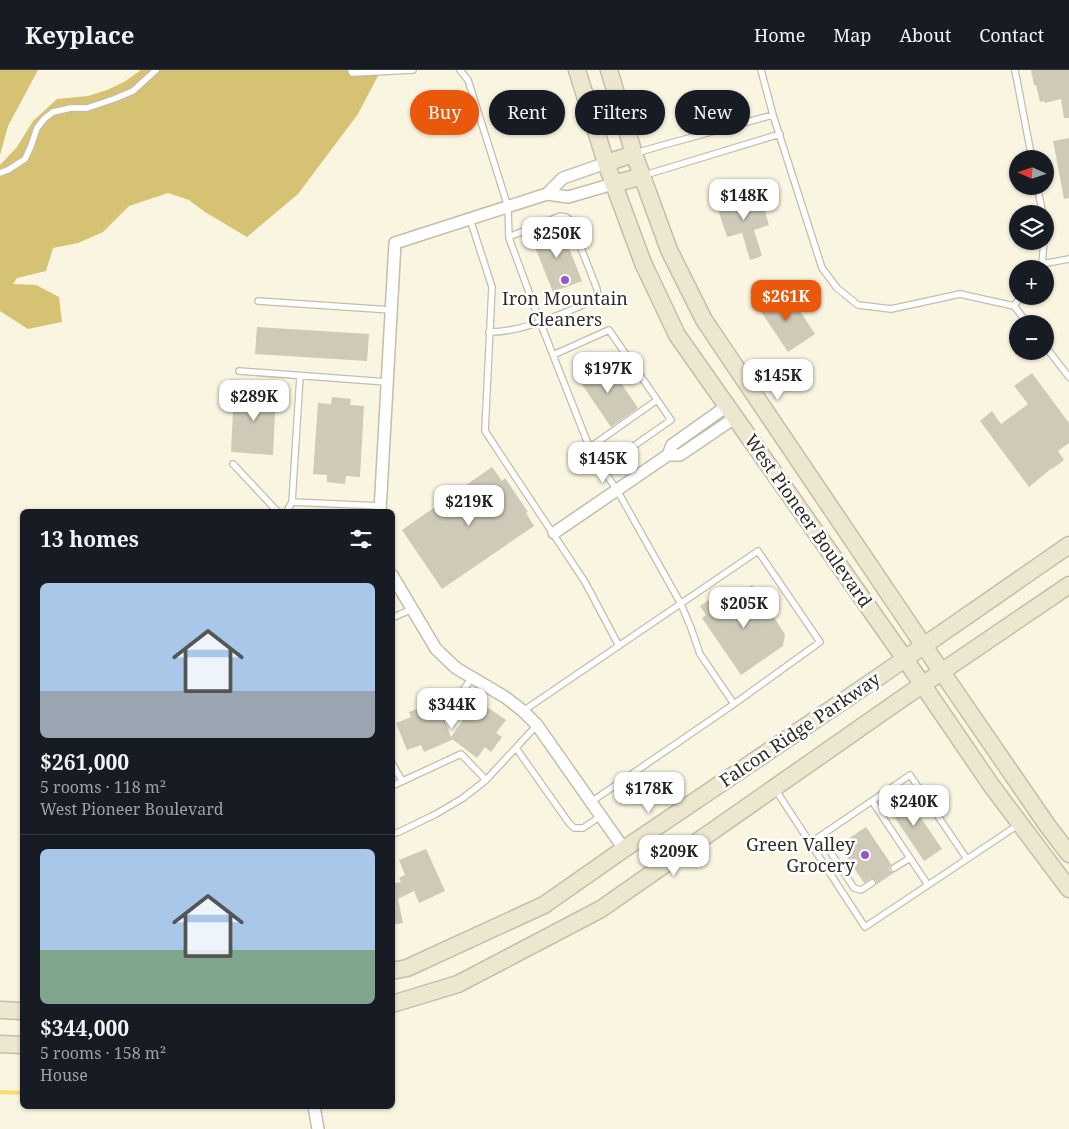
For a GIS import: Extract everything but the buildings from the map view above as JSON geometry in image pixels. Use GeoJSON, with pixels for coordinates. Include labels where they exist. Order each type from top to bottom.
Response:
{"type":"FeatureCollection","features":[{"type":"Feature","properties":{"kind":"main road","name":"West Pioneer Boulevard"},"geometry":{"type":"LineString","coordinates":[[577,70],[606,163],[642,263],[677,335],[905,659],[991,785],[1069,889]]}},
{"type":"Feature","properties":{"kind":"main road","name":"West Pioneer Boulevard"},"geometry":{"type":"LineString","coordinates":[[609,70],[634,154],[669,250],[704,320],[924,646],[1047,825],[1068,852]]}},
{"type":"Feature","properties":{"kind":"main road"},"geometry":{"type":"LineString","coordinates":[[606,163],[634,154]]}},
{"type":"Feature","properties":{"kind":"main road"},"geometry":{"type":"LineString","coordinates":[[614,184],[643,176]]}},
{"type":"Feature","properties":{"kind":"main road","name":"Falcon Ridge Parkway"},"geometry":{"type":"LineString","coordinates":[[395,970],[407,968],[544,905],[1069,545]]}},
{"type":"Feature","properties":{"kind":"main road","name":"Falcon Ridge Parkway"},"geometry":{"type":"LineString","coordinates":[[395,1003],[458,984],[601,908],[1069,585]]}},
{"type":"Feature","properties":{"kind":"main road"},"geometry":{"type":"LineString","coordinates":[[1020,824],[1025,821],[1032,822],[1068,852]]}},
{"type":"Feature","properties":{"kind":"main road"},"geometry":{"type":"LineString","coordinates":[[0,1010],[20,1011]]}},
{"type":"Feature","properties":{"kind":"main road"},"geometry":{"type":"LineString","coordinates":[[0,1044],[20,1045]]}},
{"type":"Feature","properties":{"kind":"street"},"geometry":{"type":"LineString","coordinates":[[380,508],[395,243],[547,194],[563,178],[606,163]]}},
{"type":"Feature","properties":{"kind":"street"},"geometry":{"type":"LineString","coordinates":[[547,194],[568,197],[614,184]]}},
{"type":"Feature","properties":{"kind":"street"},"geometry":{"type":"LineString","coordinates":[[554,533],[668,455],[672,445],[732,412]]}},
{"type":"Feature","properties":{"kind":"street"},"geometry":{"type":"LineString","coordinates":[[395,581],[436,649],[456,668],[505,697],[537,725],[624,849]]}},
{"type":"Feature","properties":{"kind":"street"},"geometry":{"type":"LineString","coordinates":[[315,1109],[318,1129]]}},
{"type":"Feature","properties":{"kind":"lane"},"geometry":{"type":"LineString","coordinates":[[0,173],[25,160],[37,128],[44,119],[54,112],[71,108],[87,108],[114,99],[133,91],[156,70]]}},
{"type":"Feature","properties":{"kind":"lane"},"geometry":{"type":"LineString","coordinates":[[351,70],[352,73],[413,70]]}},
{"type":"Feature","properties":{"kind":"lane"},"geometry":{"type":"LineString","coordinates":[[460,70],[468,80],[508,207],[509,237],[589,448],[617,490],[681,604],[700,654],[734,704]]}},
{"type":"Feature","properties":{"kind":"lane"},"geometry":{"type":"LineString","coordinates":[[761,70],[773,115],[822,268],[836,288],[858,305],[891,309],[960,294],[1014,306],[1021,315]]}},
{"type":"Feature","properties":{"kind":"lane"},"geometry":{"type":"LineString","coordinates":[[1015,70],[1030,150]]}},
{"type":"Feature","properties":{"kind":"lane"},"geometry":{"type":"LineString","coordinates":[[634,154],[773,115]]}},
{"type":"Feature","properties":{"kind":"lane"},"geometry":{"type":"LineString","coordinates":[[643,176],[780,134]]}},
{"type":"Feature","properties":{"kind":"lane"},"geometry":{"type":"LineString","coordinates":[[489,332],[518,328],[540,322],[595,300],[598,295],[570,220],[566,217],[560,216],[509,237]]}},
{"type":"Feature","properties":{"kind":"lane"},"geometry":{"type":"LineString","coordinates":[[470,219],[492,287],[485,431],[586,582],[619,646]]}},
{"type":"Feature","properties":{"kind":"lane"},"geometry":{"type":"LineString","coordinates":[[1054,263],[1069,259]]}},
{"type":"Feature","properties":{"kind":"lane"},"geometry":{"type":"LineString","coordinates":[[258,301],[391,310]]}},
{"type":"Feature","properties":{"kind":"lane"},"geometry":{"type":"LineString","coordinates":[[554,355],[609,330],[671,420],[602,468]]}},
{"type":"Feature","properties":{"kind":"lane"},"geometry":{"type":"LineString","coordinates":[[1054,358],[1069,377]]}},
{"type":"Feature","properties":{"kind":"lane"},"geometry":{"type":"LineString","coordinates":[[239,371],[387,382]]}},
{"type":"Feature","properties":{"kind":"lane"},"geometry":{"type":"LineString","coordinates":[[288,509],[292,502],[300,376]]}},
{"type":"Feature","properties":{"kind":"lane"},"geometry":{"type":"LineString","coordinates":[[589,448],[657,400]]}},
{"type":"Feature","properties":{"kind":"lane"},"geometry":{"type":"LineString","coordinates":[[233,464],[275,509]]}},
{"type":"Feature","properties":{"kind":"lane"},"geometry":{"type":"LineString","coordinates":[[292,502],[380,508]]}},
{"type":"Feature","properties":{"kind":"lane"},"geometry":{"type":"LineString","coordinates":[[523,711],[758,551],[820,642],[734,704],[591,802]]}},
{"type":"Feature","properties":{"kind":"lane"},"geometry":{"type":"LineString","coordinates":[[395,617],[412,609]]}},
{"type":"Feature","properties":{"kind":"lane"},"geometry":{"type":"LineString","coordinates":[[449,709],[472,678]]}},
{"type":"Feature","properties":{"kind":"lane"},"geometry":{"type":"LineString","coordinates":[[395,833],[436,814],[463,798],[486,780],[537,725]]}},
{"type":"Feature","properties":{"kind":"lane"},"geometry":{"type":"LineString","coordinates":[[516,748],[574,828],[583,828],[601,816]]}},
{"type":"Feature","properties":{"kind":"lane"},"geometry":{"type":"LineString","coordinates":[[395,785],[460,754],[486,780]]}},
{"type":"Feature","properties":{"kind":"lane"},"geometry":{"type":"LineString","coordinates":[[395,769],[402,782]]}},
{"type":"Feature","properties":{"kind":"lane"},"geometry":{"type":"LineString","coordinates":[[810,843],[910,775],[967,859]]}},
{"type":"Feature","properties":{"kind":"lane"},"geometry":{"type":"LineString","coordinates":[[774,788],[865,927],[1020,824]]}},
{"type":"Feature","properties":{"kind":"lane"},"geometry":{"type":"LineString","coordinates":[[872,801],[928,885]]}},
{"type":"Feature","properties":{"kind":"lane"},"geometry":{"type":"LineString","coordinates":[[820,836],[854,888],[861,890],[872,883]]}},
{"type":"Feature","properties":{"kind":"lane"},"geometry":{"type":"LineString","coordinates":[[894,868],[910,858]]}},
{"type":"Feature","properties":{"kind":"shaded area"},"geometry":{"type":"Polygon","coordinates":[[[0,70],[38,70],[8,126],[0,155],[0,70]]]}},
{"type":"Feature","properties":{"kind":"shaded area"},"geometry":{"type":"Polygon","coordinates":[[[141,70],[381,70],[358,114],[298,194],[247,237],[205,212],[189,200],[168,193],[129,206],[103,232],[78,243],[53,248],[46,271],[17,278],[13,284],[36,285],[59,297],[62,322],[28,329],[0,311],[0,165],[17,147],[33,121],[57,99],[88,96],[107,90],[124,82],[141,70]]]}},
{"type":"Feature","properties":{"kind":"waterway"},"geometry":{"type":"LineString","coordinates":[[0,1092],[20,1093]]}},
{"type":"Feature","properties":{"kind":"place","name":"Iron Mountain Cleaners"},"geometry":{"type":"Point","coordinates":[565,280]}},
{"type":"Feature","properties":{"kind":"place","name":"Green Valley Grocery"},"geometry":{"type":"Point","coordinates":[865,855]}}]}
